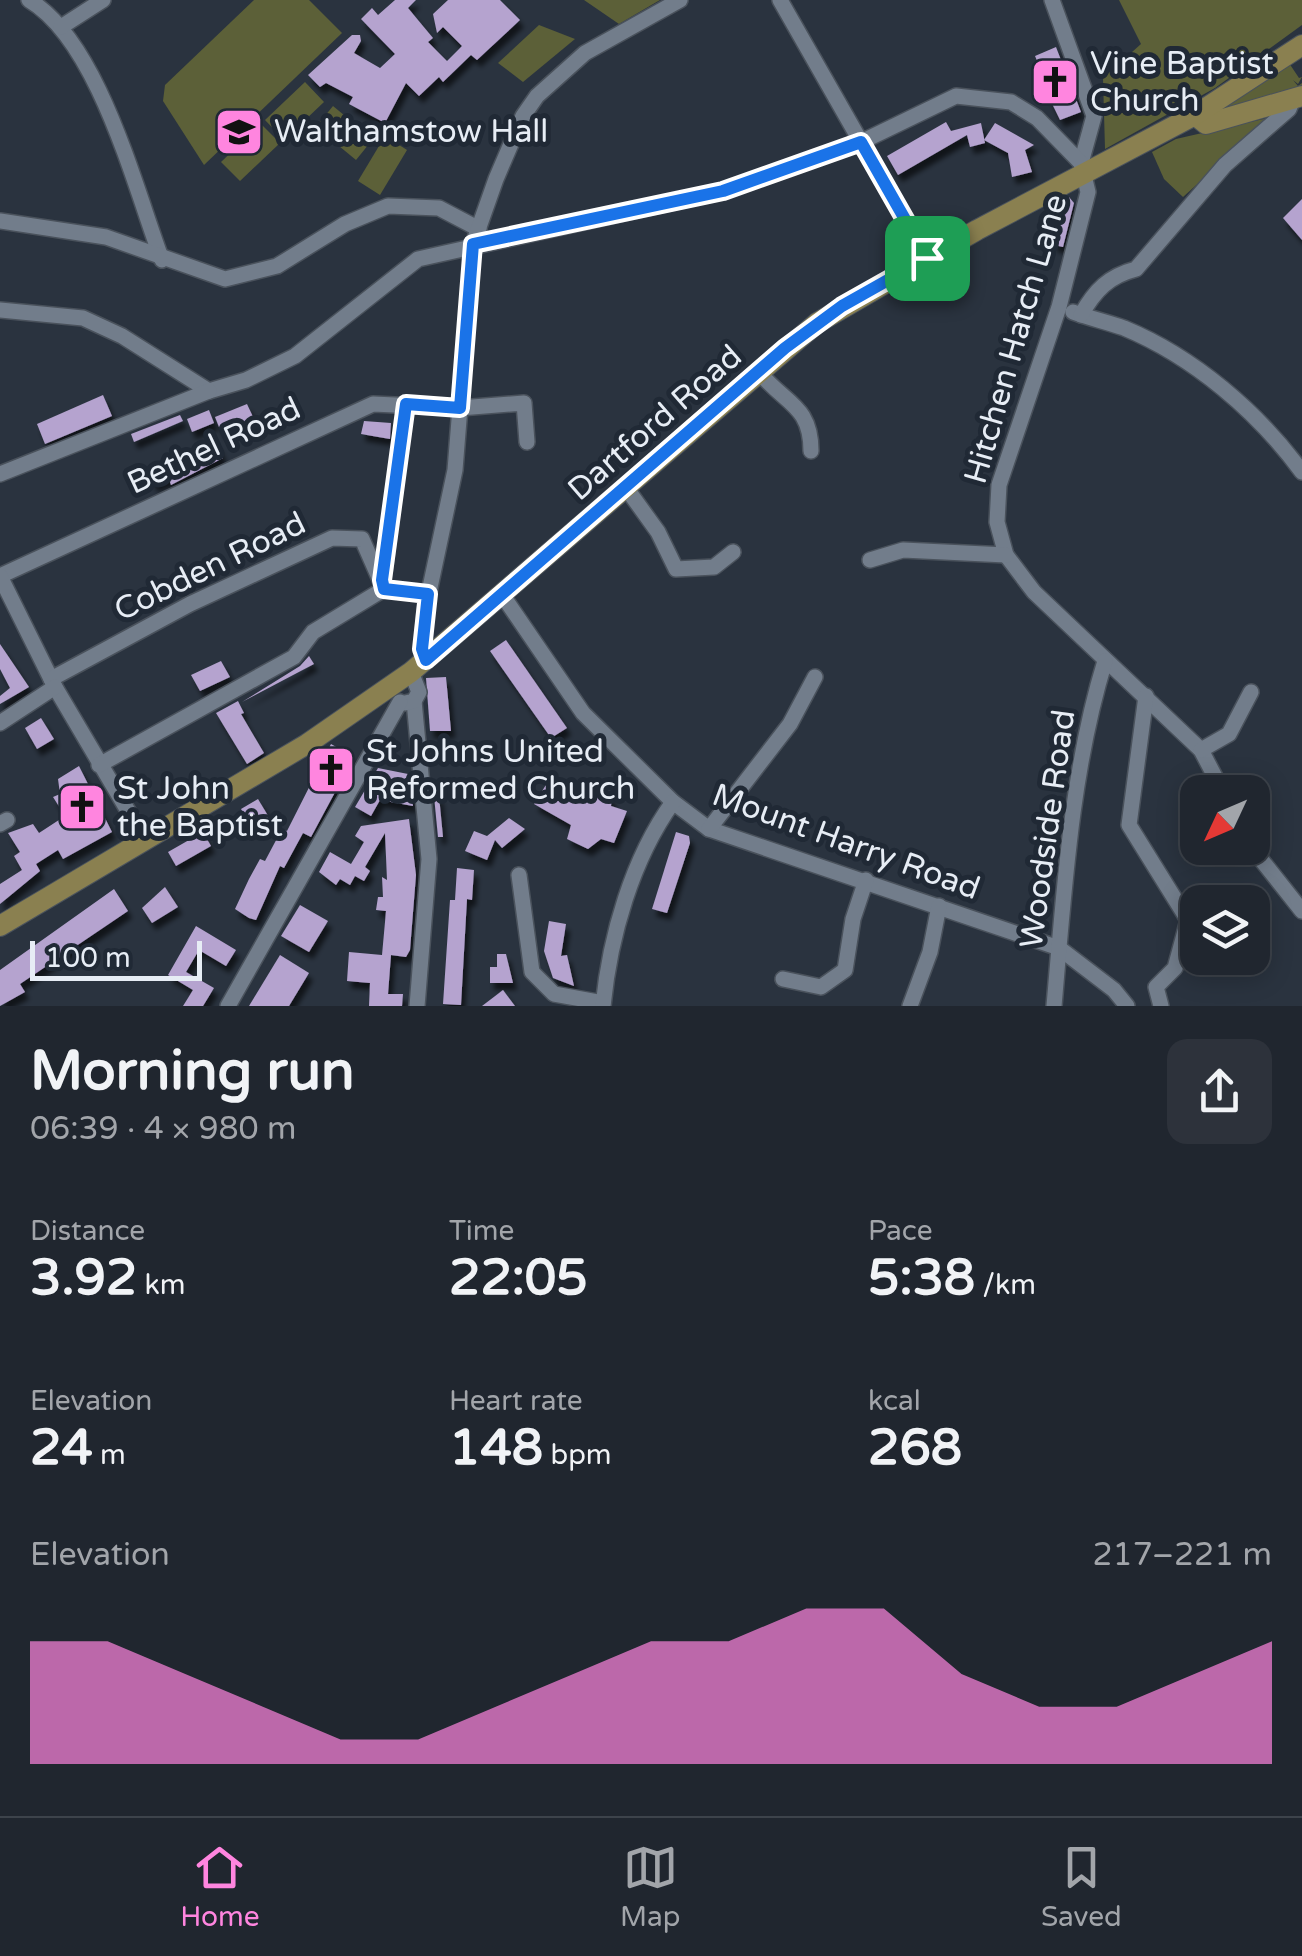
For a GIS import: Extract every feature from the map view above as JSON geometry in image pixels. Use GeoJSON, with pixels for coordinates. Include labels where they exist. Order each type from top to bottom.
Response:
{"type":"FeatureCollection","features":[{"type":"Feature","properties":{"kind":"main road","name":"Dartford Road"},"geometry":{"type":"LineString","coordinates":[[0,926],[307,744],[400,697],[419,666],[817,323],[1083,168],[1195,115],[1302,45]]}},
{"type":"Feature","properties":{"kind":"main road"},"geometry":{"type":"LineString","coordinates":[[1195,115],[1206,124],[1297,97]]}},
{"type":"Feature","properties":{"kind":"street"},"geometry":{"type":"LineString","coordinates":[[29,0],[61,27],[91,72],[162,260]]}},
{"type":"Feature","properties":{"kind":"street"},"geometry":{"type":"LineString","coordinates":[[61,27],[103,0]]}},
{"type":"Feature","properties":{"kind":"street"},"geometry":{"type":"LineString","coordinates":[[419,666],[428,594],[455,470],[476,236],[523,116],[537,96],[584,53],[680,0]]}},
{"type":"Feature","properties":{"kind":"street"},"geometry":{"type":"LineString","coordinates":[[780,0],[927,258]]}},
{"type":"Feature","properties":{"kind":"street","name":"Hitchen Hatch Lane"},"geometry":{"type":"LineString","coordinates":[[1052,0],[1094,116],[1083,168],[1088,192],[1060,307],[999,484],[997,522],[1006,554],[1034,592],[1200,750],[1214,775]]}},
{"type":"Feature","properties":{"kind":"street"},"geometry":{"type":"LineString","coordinates":[[0,474],[246,380],[295,356],[356,303],[418,259],[476,236],[723,191],[861,142],[956,96],[1012,102],[1037,118],[1083,168]]}},
{"type":"Feature","properties":{"kind":"street"},"geometry":{"type":"LineString","coordinates":[[1082,315],[1092,295],[1115,274],[1136,268],[1225,166],[1289,110],[1297,97]]}},
{"type":"Feature","properties":{"kind":"street"},"geometry":{"type":"LineString","coordinates":[[0,221],[84,232],[214,278],[250,276],[376,209],[400,204],[439,208],[476,236]]}},
{"type":"Feature","properties":{"kind":"street"},"geometry":{"type":"LineString","coordinates":[[1060,307],[1126,329],[1218,384],[1270,427],[1302,472]]}},
{"type":"Feature","properties":{"kind":"street"},"geometry":{"type":"LineString","coordinates":[[0,310],[83,318],[122,336],[209,391]]}},
{"type":"Feature","properties":{"kind":"street"},"geometry":{"type":"LineString","coordinates":[[759,372],[779,397],[802,410],[819,432],[811,451]]}},
{"type":"Feature","properties":{"kind":"street","name":"Bethel Road"},"geometry":{"type":"LineString","coordinates":[[0,576],[373,404],[460,408],[524,403],[528,442]]}},
{"type":"Feature","properties":{"kind":"street"},"geometry":{"type":"LineString","coordinates":[[383,585],[406,404]]}},
{"type":"Feature","properties":{"kind":"street"},"geometry":{"type":"LineString","coordinates":[[626,489],[658,532],[676,568],[714,567],[733,552]]}},
{"type":"Feature","properties":{"kind":"street","name":"Cobden Road"},"geometry":{"type":"LineString","coordinates":[[53,683],[190,604],[332,538],[362,539],[383,585]]}},
{"type":"Feature","properties":{"kind":"street"},"geometry":{"type":"LineString","coordinates":[[870,560],[902,550],[1006,554]]}},
{"type":"Feature","properties":{"kind":"street"},"geometry":{"type":"LineString","coordinates":[[0,576],[53,683],[144,838]]}},
{"type":"Feature","properties":{"kind":"street"},"geometry":{"type":"LineString","coordinates":[[99,765],[294,658],[313,632],[383,585],[428,594]]}},
{"type":"Feature","properties":{"kind":"street","name":"Mount Harry Road"},"geometry":{"type":"LineString","coordinates":[[503,596],[583,713],[673,802],[710,828],[1059,948],[1114,990],[1127,1006]]}},
{"type":"Feature","properties":{"kind":"street","name":"Woodside Road"},"geometry":{"type":"LineString","coordinates":[[1054,1006],[1090,718],[1105,661]]}},
{"type":"Feature","properties":{"kind":"street"},"geometry":{"type":"LineString","coordinates":[[710,828],[803,712],[814,677]]}},
{"type":"Feature","properties":{"kind":"street"},"geometry":{"type":"LineString","coordinates":[[0,722],[53,683]]}},
{"type":"Feature","properties":{"kind":"street"},"geometry":{"type":"LineString","coordinates":[[1200,750],[1229,734],[1251,692]]}},
{"type":"Feature","properties":{"kind":"street"},"geometry":{"type":"LineString","coordinates":[[1146,696],[1129,825],[1188,920],[1175,968],[1156,987],[1160,1006]]}},
{"type":"Feature","properties":{"kind":"street"},"geometry":{"type":"LineString","coordinates":[[228,1006],[400,697]]}},
{"type":"Feature","properties":{"kind":"street"},"geometry":{"type":"LineString","coordinates":[[400,697],[429,859],[417,1006]]}},
{"type":"Feature","properties":{"kind":"street"},"geometry":{"type":"LineString","coordinates":[[519,875],[532,972],[554,994],[603,1005],[637,863],[654,827],[673,802]]}},
{"type":"Feature","properties":{"kind":"street"},"geometry":{"type":"LineString","coordinates":[[1265,865],[1302,911]]}},
{"type":"Feature","properties":{"kind":"street"},"geometry":{"type":"LineString","coordinates":[[783,979],[821,987],[851,972],[852,919],[866,880]]}},
{"type":"Feature","properties":{"kind":"street"},"geometry":{"type":"LineString","coordinates":[[910,1006],[930,952],[939,906]]}},
{"type":"Feature","properties":{"kind":"green space"},"geometry":{"type":"Polygon","coordinates":[[[254,0],[309,0],[342,33],[204,165],[163,101],[165,85],[254,0]]]}},
{"type":"Feature","properties":{"kind":"green space"},"geometry":{"type":"Polygon","coordinates":[[[584,0],[660,0],[619,24],[584,0]]]}},
{"type":"Feature","properties":{"kind":"green space"},"geometry":{"type":"Polygon","coordinates":[[[1119,0],[1302,0],[1302,25],[1215,88],[1105,149],[1103,78],[1141,44],[1119,0]]]}},
{"type":"Feature","properties":{"kind":"green space"},"geometry":{"type":"Polygon","coordinates":[[[539,25],[575,39],[523,82],[498,63],[539,25]]]}},
{"type":"Feature","properties":{"kind":"green space"},"geometry":{"type":"Polygon","coordinates":[[[1289,63],[1302,77],[1298,84],[1293,80],[1298,86],[1302,83],[1302,90],[1223,111],[1223,107],[1289,63]]]}},
{"type":"Feature","properties":{"kind":"green space"},"geometry":{"type":"Polygon","coordinates":[[[305,82],[324,102],[284,140],[265,120],[305,82]]]}},
{"type":"Feature","properties":{"kind":"green space"},"geometry":{"type":"Polygon","coordinates":[[[333,106],[373,139],[356,160],[316,127],[333,106]]]}},
{"type":"Feature","properties":{"kind":"green space"},"geometry":{"type":"Polygon","coordinates":[[[1272,117],[1183,197],[1164,179],[1152,152],[1176,139],[1272,117]]]}},
{"type":"Feature","properties":{"kind":"green space"},"geometry":{"type":"Polygon","coordinates":[[[261,124],[280,143],[240,181],[221,162],[261,124]]]}},
{"type":"Feature","properties":{"kind":"green space"},"geometry":{"type":"Polygon","coordinates":[[[385,136],[407,150],[380,195],[358,181],[385,136]]]}},
{"type":"Feature","properties":{"kind":"building"},"geometry":{"type":"Polygon","coordinates":[[[395,0],[416,0],[408,8],[433,38],[428,42],[447,61],[462,46],[443,27],[437,33],[433,14],[448,0],[500,0],[520,20],[477,60],[471,55],[443,82],[439,77],[419,96],[406,83],[385,123],[349,104],[353,97],[326,83],[320,87],[308,75],[352,35],[360,35],[361,41],[354,53],[380,68],[395,54],[361,19],[372,8],[378,15],[395,0]]]}},
{"type":"Feature","properties":{"kind":"building","name":"Vine Baptist Church"},"geometry":{"type":"Polygon","coordinates":[[[1056,47],[1081,112],[1060,120],[1039,77],[1043,75],[1035,56],[1056,47]]]}},
{"type":"Feature","properties":{"kind":"building"},"geometry":{"type":"Polygon","coordinates":[[[946,122],[951,131],[981,123],[985,143],[970,147],[967,135],[898,175],[887,156],[946,122]]]}},
{"type":"Feature","properties":{"kind":"building"},"geometry":{"type":"Polygon","coordinates":[[[995,123],[1034,145],[1025,150],[1032,172],[1012,177],[1008,153],[984,140],[995,123]]]}},
{"type":"Feature","properties":{"kind":"building"},"geometry":{"type":"Polygon","coordinates":[[[1069,197],[1074,203],[1063,247],[1054,245],[1047,209],[1069,197]]]}},
{"type":"Feature","properties":{"kind":"building"},"geometry":{"type":"Polygon","coordinates":[[[1302,199],[1302,240],[1283,218],[1302,199]]]}},
{"type":"Feature","properties":{"kind":"building"},"geometry":{"type":"Polygon","coordinates":[[[103,395],[112,416],[45,444],[37,424],[103,395]]]}},
{"type":"Feature","properties":{"kind":"building"},"geometry":{"type":"Polygon","coordinates":[[[247,404],[254,419],[221,432],[215,417],[247,404]]]}},
{"type":"Feature","properties":{"kind":"building"},"geometry":{"type":"Polygon","coordinates":[[[209,410],[214,423],[192,432],[187,419],[209,410]]]}},
{"type":"Feature","properties":{"kind":"building"},"geometry":{"type":"Polygon","coordinates":[[[180,415],[183,421],[134,442],[131,434],[180,415]]]}},
{"type":"Feature","properties":{"kind":"building"},"geometry":{"type":"Polygon","coordinates":[[[364,421],[391,423],[390,439],[361,434],[364,421]]]}},
{"type":"Feature","properties":{"kind":"building"},"geometry":{"type":"Polygon","coordinates":[[[218,445],[223,458],[171,485],[169,479],[154,485],[150,477],[200,458],[198,454],[218,445]]]}},
{"type":"Feature","properties":{"kind":"building"},"geometry":{"type":"Polygon","coordinates":[[[506,640],[567,728],[551,738],[490,651],[506,640]]]}},
{"type":"Feature","properties":{"kind":"building"},"geometry":{"type":"Polygon","coordinates":[[[0,644],[29,687],[0,704],[0,696],[10,688],[0,669],[0,644]]]}},
{"type":"Feature","properties":{"kind":"building"},"geometry":{"type":"Polygon","coordinates":[[[309,656],[314,664],[242,702],[300,666],[309,656]]]}},
{"type":"Feature","properties":{"kind":"building"},"geometry":{"type":"Polygon","coordinates":[[[221,661],[230,677],[200,691],[191,675],[221,661]]]}},
{"type":"Feature","properties":{"kind":"building"},"geometry":{"type":"Polygon","coordinates":[[[446,677],[451,731],[430,731],[426,678],[446,677]]]}},
{"type":"Feature","properties":{"kind":"building"},"geometry":{"type":"Polygon","coordinates":[[[238,701],[244,713],[241,714],[264,753],[247,764],[216,713],[238,701]]]}},
{"type":"Feature","properties":{"kind":"building"},"geometry":{"type":"Polygon","coordinates":[[[41,718],[54,739],[37,749],[25,728],[41,718]]]}},
{"type":"Feature","properties":{"kind":"building"},"geometry":{"type":"Polygon","coordinates":[[[331,744],[354,757],[311,837],[303,833],[284,868],[280,866],[256,920],[249,918],[235,909],[249,879],[260,859],[265,861],[282,829],[287,831],[331,744]]]}},
{"type":"Feature","properties":{"kind":"building"},"geometry":{"type":"Polygon","coordinates":[[[79,766],[112,832],[63,859],[58,850],[36,864],[40,871],[0,904],[0,884],[22,870],[14,856],[20,852],[8,833],[33,824],[39,833],[65,816],[53,797],[60,794],[58,779],[79,766]]]}},
{"type":"Feature","properties":{"kind":"building"},"geometry":{"type":"Polygon","coordinates":[[[378,768],[408,774],[413,806],[380,800],[371,816],[355,807],[378,768]]]}},
{"type":"Feature","properties":{"kind":"building"},"geometry":{"type":"Polygon","coordinates":[[[549,780],[581,795],[588,785],[612,798],[611,806],[627,811],[614,843],[601,839],[588,849],[567,839],[571,825],[534,804],[549,780]]]}},
{"type":"Feature","properties":{"kind":"building"},"geometry":{"type":"Polygon","coordinates":[[[434,796],[439,796],[443,837],[438,837],[434,796]]]}},
{"type":"Feature","properties":{"kind":"building"},"geometry":{"type":"Polygon","coordinates":[[[258,799],[270,819],[253,830],[241,809],[258,799]]]}},
{"type":"Feature","properties":{"kind":"building"},"geometry":{"type":"Polygon","coordinates":[[[509,818],[525,829],[502,848],[495,840],[487,860],[465,851],[474,831],[487,836],[509,818]]]}},
{"type":"Feature","properties":{"kind":"building"},"geometry":{"type":"Polygon","coordinates":[[[409,819],[416,875],[410,950],[406,957],[391,955],[388,994],[403,994],[402,1006],[369,1006],[370,983],[347,981],[349,952],[382,955],[386,911],[376,910],[378,897],[383,897],[382,877],[387,880],[385,833],[365,867],[370,871],[364,881],[355,876],[350,885],[340,879],[336,885],[319,872],[330,852],[351,864],[364,842],[355,836],[361,826],[409,819]]]}},
{"type":"Feature","properties":{"kind":"building"},"geometry":{"type":"Polygon","coordinates":[[[203,832],[211,846],[176,866],[168,852],[203,832]]]}},
{"type":"Feature","properties":{"kind":"building"},"geometry":{"type":"Polygon","coordinates":[[[676,832],[689,836],[690,843],[667,913],[652,909],[676,832]]]}},
{"type":"Feature","properties":{"kind":"building"},"geometry":{"type":"Polygon","coordinates":[[[457,868],[474,870],[472,900],[467,899],[461,1005],[443,1004],[450,900],[455,900],[457,868]]]}},
{"type":"Feature","properties":{"kind":"building"},"geometry":{"type":"Polygon","coordinates":[[[165,887],[178,907],[152,923],[142,908],[165,887]]]}},
{"type":"Feature","properties":{"kind":"building"},"geometry":{"type":"Polygon","coordinates":[[[114,889],[128,911],[20,984],[25,992],[0,1006],[0,970],[114,889]]]}},
{"type":"Feature","properties":{"kind":"building"},"geometry":{"type":"Polygon","coordinates":[[[300,905],[328,921],[309,952],[281,936],[300,905]]]}},
{"type":"Feature","properties":{"kind":"building"},"geometry":{"type":"Polygon","coordinates":[[[549,921],[566,924],[561,956],[567,955],[574,986],[553,978],[544,951],[549,921]]]}},
{"type":"Feature","properties":{"kind":"building"},"geometry":{"type":"Polygon","coordinates":[[[196,926],[236,950],[226,966],[199,950],[186,972],[214,988],[203,1006],[183,1006],[193,990],[168,975],[196,926]]]}},
{"type":"Feature","properties":{"kind":"building"},"geometry":{"type":"Polygon","coordinates":[[[497,954],[506,954],[513,983],[490,983],[490,967],[497,967],[497,954]]]}},
{"type":"Feature","properties":{"kind":"building"},"geometry":{"type":"Polygon","coordinates":[[[280,955],[309,973],[289,1006],[249,1006],[280,955]]]}},
{"type":"Feature","properties":{"kind":"building"},"geometry":{"type":"Polygon","coordinates":[[[503,990],[515,1006],[482,1006],[503,990]]]}},
{"type":"Feature","properties":{"kind":"place","name":"Vine Baptist Church"},"geometry":{"type":"Point","coordinates":[1055,82]}},
{"type":"Feature","properties":{"kind":"place","name":"Walthamstow Hall"},"geometry":{"type":"Point","coordinates":[239,132]}},
{"type":"Feature","properties":{"kind":"place","name":"St Johns United Reformed Church"},"geometry":{"type":"Point","coordinates":[331,770]}},
{"type":"Feature","properties":{"kind":"place","name":"St John the Baptist"},"geometry":{"type":"Point","coordinates":[82,807]}},
{"type":"Feature","properties":{"kind":"route"},"geometry":{"type":"LineString","coordinates":[[861,142],[927,258],[842,306],[785,348],[426,660],[422,649],[428,594],[384,589],[382,580],[406,404],[460,408],[473,244],[723,191],[861,142]]}}]}
